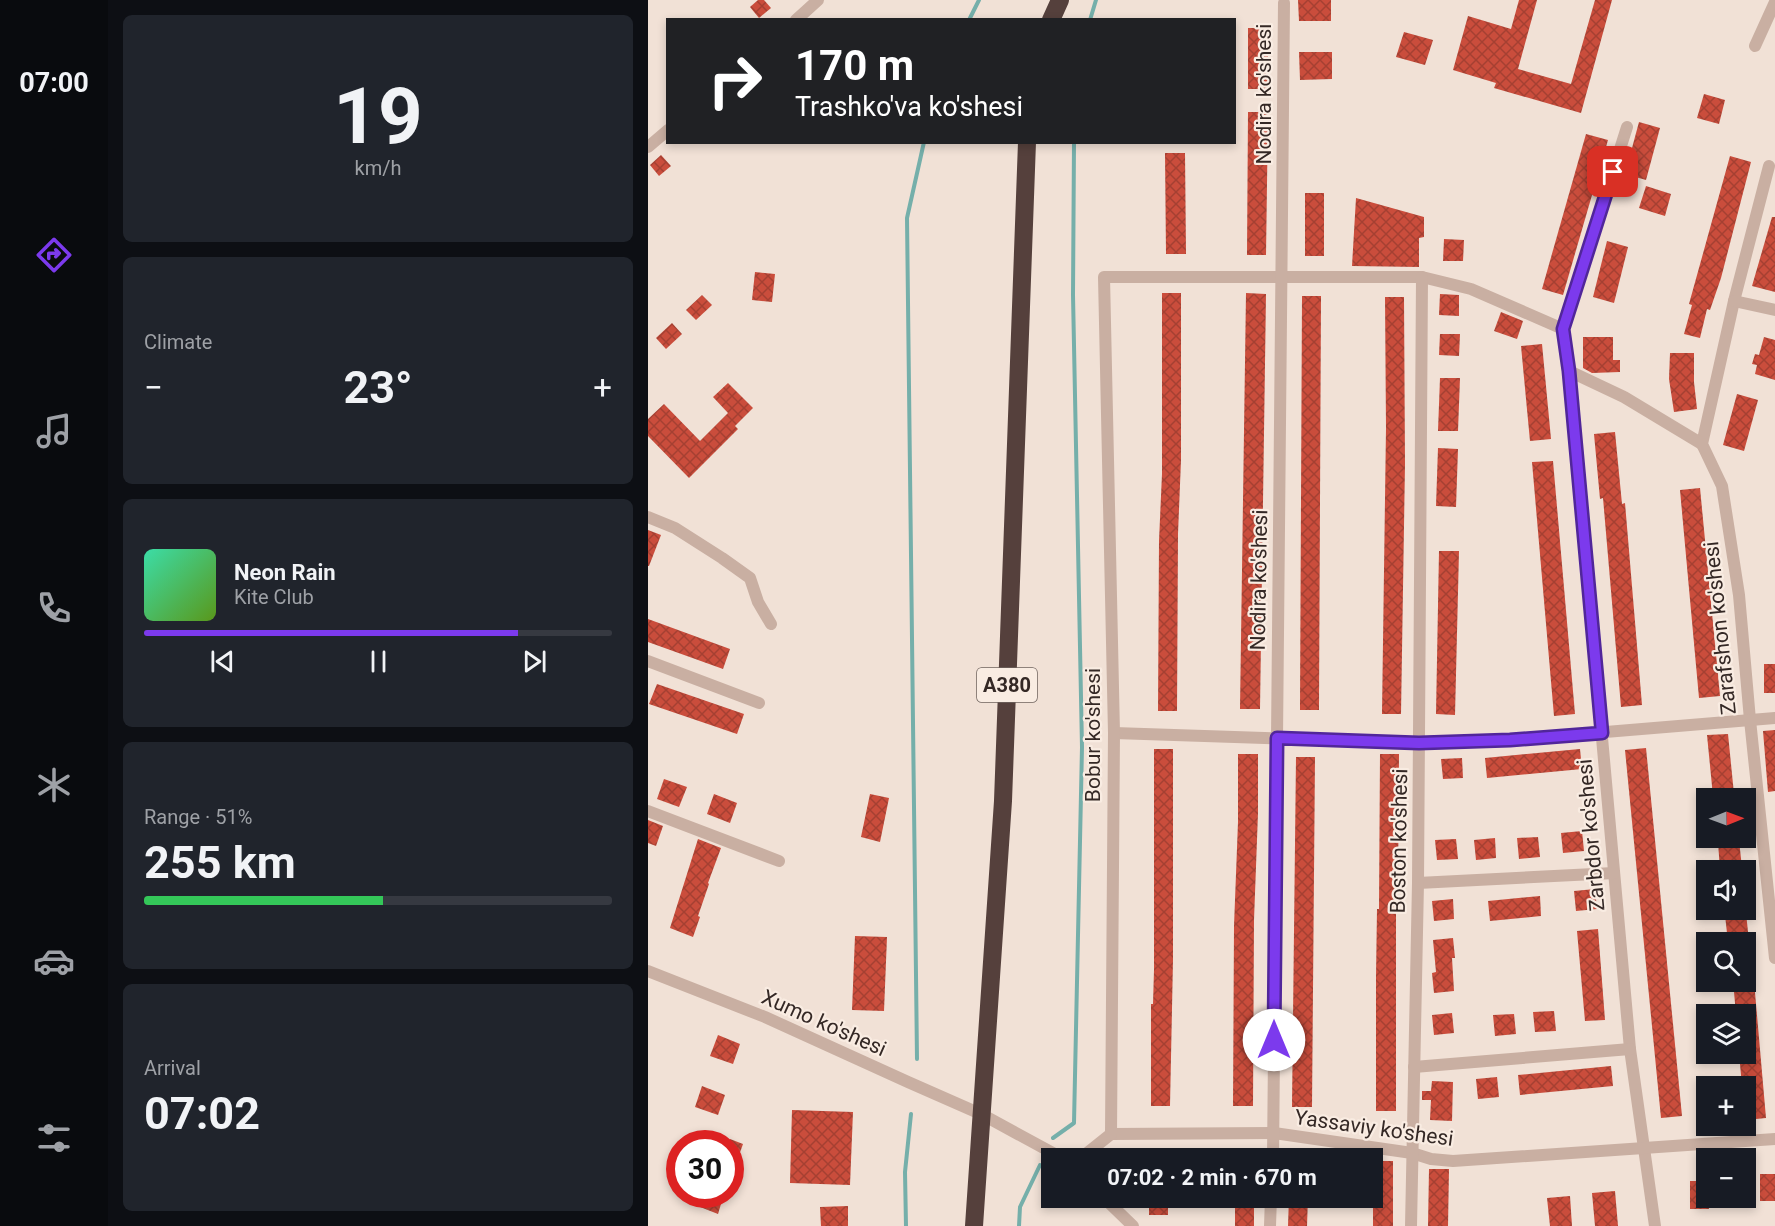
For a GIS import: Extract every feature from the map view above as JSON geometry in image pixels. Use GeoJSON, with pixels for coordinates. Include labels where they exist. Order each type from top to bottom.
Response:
{"type":"FeatureCollection","features":[{"type":"Feature","properties":{"kind":"highway"},"geometry":{"type":"LineString","coordinates":[[1052,18],[1059,0]]}},
{"type":"Feature","properties":{"kind":"highway","name":"A380"},"geometry":{"type":"LineString","coordinates":[[974,1226],[1003,801],[1027,144]]}},
{"type":"Feature","properties":{"kind":"street"},"geometry":{"type":"LineString","coordinates":[[798,18],[819,0]]}},
{"type":"Feature","properties":{"kind":"street"},"geometry":{"type":"LineString","coordinates":[[1755,46],[1775,2]]}},
{"type":"Feature","properties":{"kind":"street","name":"Nodira ko'shesi"},"geometry":{"type":"LineString","coordinates":[[1273,1148],[1284,3]]}},
{"type":"Feature","properties":{"kind":"street","name":"Zarbdor ko'shesi"},"geometry":{"type":"LineString","coordinates":[[1627,127],[1563,329],[1569,371],[1630,1049],[1655,1226]]}},
{"type":"Feature","properties":{"kind":"street"},"geometry":{"type":"LineString","coordinates":[[648,147],[666,132]]}},
{"type":"Feature","properties":{"kind":"street"},"geometry":{"type":"LineString","coordinates":[[1569,371],[1624,397],[1702,444],[1734,301],[1768,166]]}},
{"type":"Feature","properties":{"kind":"street"},"geometry":{"type":"LineString","coordinates":[[1282,276],[1422,277],[1471,289],[1563,329]]}},
{"type":"Feature","properties":{"kind":"street","name":"Bobur ko'shesi"},"geometry":{"type":"LineString","coordinates":[[1111,1134],[1114,733],[1104,277],[1282,276]]}},
{"type":"Feature","properties":{"kind":"street","name":"Boston ko'shesi"},"geometry":{"type":"LineString","coordinates":[[1411,1226],[1418,883],[1422,277]]}},
{"type":"Feature","properties":{"kind":"street"},"geometry":{"type":"LineString","coordinates":[[1734,301],[1775,310]]}},
{"type":"Feature","properties":{"kind":"street","name":"Zarafshon ko'shesi"},"geometry":{"type":"LineString","coordinates":[[1702,444],[1722,486],[1739,595],[1775,958]]}},
{"type":"Feature","properties":{"kind":"street"},"geometry":{"type":"LineString","coordinates":[[648,517],[675,528],[750,578],[758,602],[771,624]]}},
{"type":"Feature","properties":{"kind":"street"},"geometry":{"type":"LineString","coordinates":[[648,661],[759,703]]}},
{"type":"Feature","properties":{"kind":"street"},"geometry":{"type":"LineString","coordinates":[[1114,733],[1419,743],[1510,740],[1775,718]]}},
{"type":"Feature","properties":{"kind":"street"},"geometry":{"type":"LineString","coordinates":[[648,812],[779,861]]}},
{"type":"Feature","properties":{"kind":"street"},"geometry":{"type":"LineString","coordinates":[[1418,883],[1614,873]]}},
{"type":"Feature","properties":{"kind":"street","name":"Xumo ko'shesi"},"geometry":{"type":"LineString","coordinates":[[648,971],[765,1017],[983,1115],[1044,1148]]}},
{"type":"Feature","properties":{"kind":"street"},"geometry":{"type":"LineString","coordinates":[[1414,1066],[1630,1049]]}},
{"type":"Feature","properties":{"kind":"street","name":"Yassaviy ko'shesi"},"geometry":{"type":"LineString","coordinates":[[1111,1134],[1274,1133],[1453,1161],[1775,1138]]}},
{"type":"Feature","properties":{"kind":"street"},"geometry":{"type":"LineString","coordinates":[[1094,1148],[1111,1134]]}},
{"type":"Feature","properties":{"kind":"street"},"geometry":{"type":"LineString","coordinates":[[1114,1208],[1133,1226]]}},
{"type":"Feature","properties":{"kind":"street"},"geometry":{"type":"LineString","coordinates":[[1270,1226],[1271,1208]]}},
{"type":"Feature","properties":{"kind":"building"},"geometry":{"type":"Polygon","coordinates":[[[758,0],[764,0],[771,8],[759,18],[750,7],[758,0]]]}},
{"type":"Feature","properties":{"kind":"building"},"geometry":{"type":"Polygon","coordinates":[[[1298,0],[1331,0],[1331,21],[1299,21],[1298,0]]]}},
{"type":"Feature","properties":{"kind":"building"},"geometry":{"type":"Polygon","coordinates":[[[1519,0],[1537,0],[1518,69],[1571,84],[1595,0],[1612,0],[1581,113],[1494,88],[1496,83],[1453,70],[1468,16],[1511,29],[1519,0]]]}},
{"type":"Feature","properties":{"kind":"building"},"geometry":{"type":"Polygon","coordinates":[[[1248,28],[1268,28],[1268,89],[1248,89],[1248,28]]]}},
{"type":"Feature","properties":{"kind":"building"},"geometry":{"type":"Polygon","coordinates":[[[1404,32],[1433,40],[1425,65],[1396,57],[1404,32]]]}},
{"type":"Feature","properties":{"kind":"building"},"geometry":{"type":"Polygon","coordinates":[[[1299,52],[1332,52],[1332,79],[1300,80],[1299,52]]]}},
{"type":"Feature","properties":{"kind":"building"},"geometry":{"type":"Polygon","coordinates":[[[1704,94],[1725,100],[1719,124],[1697,118],[1704,94]]]}},
{"type":"Feature","properties":{"kind":"building"},"geometry":{"type":"Polygon","coordinates":[[[1248,112],[1268,112],[1266,255],[1247,255],[1248,112]]]}},
{"type":"Feature","properties":{"kind":"building"},"geometry":{"type":"Polygon","coordinates":[[[1639,122],[1660,128],[1646,180],[1625,174],[1639,122]]]}},
{"type":"Feature","properties":{"kind":"building"},"geometry":{"type":"Polygon","coordinates":[[[1586,134],[1608,140],[1563,295],[1542,289],[1586,134]]]}},
{"type":"Feature","properties":{"kind":"building"},"geometry":{"type":"Polygon","coordinates":[[[1165,153],[1185,153],[1186,254],[1166,254],[1165,153]]]}},
{"type":"Feature","properties":{"kind":"building"},"geometry":{"type":"Polygon","coordinates":[[[661,155],[671,166],[659,176],[650,165],[661,155]]]}},
{"type":"Feature","properties":{"kind":"building"},"geometry":{"type":"Polygon","coordinates":[[[1730,156],[1751,162],[1721,278],[1710,310],[1707,309],[1700,338],[1684,334],[1692,305],[1689,304],[1730,156]]]}},
{"type":"Feature","properties":{"kind":"building"},"geometry":{"type":"Polygon","coordinates":[[[1646,186],[1671,194],[1665,216],[1639,208],[1646,186]]]}},
{"type":"Feature","properties":{"kind":"building"},"geometry":{"type":"Polygon","coordinates":[[[1305,193],[1324,193],[1324,256],[1305,256],[1305,193]]]}},
{"type":"Feature","properties":{"kind":"building"},"geometry":{"type":"Polygon","coordinates":[[[1356,198],[1424,217],[1424,237],[1419,238],[1419,267],[1352,266],[1356,198]]]}},
{"type":"Feature","properties":{"kind":"building"},"geometry":{"type":"Polygon","coordinates":[[[1772,217],[1775,217],[1775,292],[1752,286],[1772,217]]]}},
{"type":"Feature","properties":{"kind":"building"},"geometry":{"type":"Polygon","coordinates":[[[1444,239],[1464,240],[1463,261],[1443,261],[1444,239]]]}},
{"type":"Feature","properties":{"kind":"building"},"geometry":{"type":"Polygon","coordinates":[[[1607,241],[1628,247],[1614,303],[1593,297],[1607,241]]]}},
{"type":"Feature","properties":{"kind":"building"},"geometry":{"type":"Polygon","coordinates":[[[755,272],[775,274],[772,302],[752,300],[755,272]]]}},
{"type":"Feature","properties":{"kind":"building"},"geometry":{"type":"Polygon","coordinates":[[[1162,293],[1181,293],[1177,711],[1158,711],[1162,293]]]}},
{"type":"Feature","properties":{"kind":"building"},"geometry":{"type":"Polygon","coordinates":[[[1246,293],[1266,294],[1260,709],[1240,709],[1246,293]]]}},
{"type":"Feature","properties":{"kind":"building"},"geometry":{"type":"Polygon","coordinates":[[[1440,294],[1459,295],[1459,316],[1439,315],[1440,294]]]}},
{"type":"Feature","properties":{"kind":"building"},"geometry":{"type":"Polygon","coordinates":[[[702,295],[712,305],[696,320],[686,310],[702,295]]]}},
{"type":"Feature","properties":{"kind":"building"},"geometry":{"type":"Polygon","coordinates":[[[1302,296],[1321,296],[1319,710],[1300,710],[1302,296]]]}},
{"type":"Feature","properties":{"kind":"building"},"geometry":{"type":"Polygon","coordinates":[[[1385,297],[1404,297],[1405,464],[1401,714],[1382,714],[1386,428],[1385,297]]]}},
{"type":"Feature","properties":{"kind":"building"},"geometry":{"type":"Polygon","coordinates":[[[1501,312],[1523,321],[1517,339],[1494,331],[1501,312]]]}},
{"type":"Feature","properties":{"kind":"building"},"geometry":{"type":"Polygon","coordinates":[[[672,323],[682,334],[666,349],[656,338],[672,323]]]}},
{"type":"Feature","properties":{"kind":"building"},"geometry":{"type":"Polygon","coordinates":[[[1440,334],[1460,334],[1459,356],[1439,355],[1440,334]]]}},
{"type":"Feature","properties":{"kind":"building"},"geometry":{"type":"Polygon","coordinates":[[[1583,337],[1613,337],[1613,360],[1620,360],[1620,372],[1592,373],[1583,368],[1583,337]]]}},
{"type":"Feature","properties":{"kind":"building"},"geometry":{"type":"Polygon","coordinates":[[[1764,337],[1775,340],[1775,380],[1755,374],[1757,365],[1752,364],[1755,354],[1759,355],[1764,337]]]}},
{"type":"Feature","properties":{"kind":"building"},"geometry":{"type":"Polygon","coordinates":[[[1542,344],[1551,439],[1530,441],[1521,346],[1542,344]]]}},
{"type":"Feature","properties":{"kind":"building"},"geometry":{"type":"Polygon","coordinates":[[[1670,353],[1694,353],[1697,409],[1674,412],[1669,379],[1670,353]]]}},
{"type":"Feature","properties":{"kind":"building"},"geometry":{"type":"Polygon","coordinates":[[[1440,378],[1460,378],[1458,431],[1438,431],[1440,378]]]}},
{"type":"Feature","properties":{"kind":"building"},"geometry":{"type":"Polygon","coordinates":[[[728,383],[753,408],[735,426],[738,429],[689,478],[648,436],[648,419],[664,404],[700,441],[728,413],[713,397],[728,383]]]}},
{"type":"Feature","properties":{"kind":"building"},"geometry":{"type":"Polygon","coordinates":[[[1737,394],[1758,400],[1744,451],[1723,445],[1737,394]]]}},
{"type":"Feature","properties":{"kind":"building"},"geometry":{"type":"Polygon","coordinates":[[[1615,432],[1622,504],[1625,503],[1642,705],[1621,707],[1603,498],[1600,499],[1594,434],[1615,432]]]}},
{"type":"Feature","properties":{"kind":"building"},"geometry":{"type":"Polygon","coordinates":[[[1438,448],[1458,449],[1456,507],[1436,506],[1438,448]]]}},
{"type":"Feature","properties":{"kind":"building"},"geometry":{"type":"Polygon","coordinates":[[[1553,461],[1575,714],[1554,716],[1532,462],[1553,461]]]}},
{"type":"Feature","properties":{"kind":"building"},"geometry":{"type":"Polygon","coordinates":[[[1700,488],[1720,696],[1699,698],[1680,490],[1700,488]]]}},
{"type":"Feature","properties":{"kind":"building"},"geometry":{"type":"Polygon","coordinates":[[[648,530],[661,535],[649,566],[648,566],[648,530]]]}},
{"type":"Feature","properties":{"kind":"building"},"geometry":{"type":"Polygon","coordinates":[[[1439,551],[1459,551],[1455,715],[1436,714],[1439,551]]]}},
{"type":"Feature","properties":{"kind":"building"},"geometry":{"type":"Polygon","coordinates":[[[648,619],[730,649],[723,669],[648,642],[648,619]]]}},
{"type":"Feature","properties":{"kind":"building"},"geometry":{"type":"Polygon","coordinates":[[[1764,664],[1775,664],[1775,693],[1764,693],[1764,664]]]}},
{"type":"Feature","properties":{"kind":"building"},"geometry":{"type":"Polygon","coordinates":[[[657,684],[744,714],[737,734],[649,704],[657,684]]]}},
{"type":"Feature","properties":{"kind":"building"},"geometry":{"type":"Polygon","coordinates":[[[1775,730],[1775,791],[1768,792],[1763,731],[1775,730]]]}},
{"type":"Feature","properties":{"kind":"building"},"geometry":{"type":"Polygon","coordinates":[[[1728,734],[1733,788],[1712,788],[1707,735],[1728,734]]]}},
{"type":"Feature","properties":{"kind":"building"},"geometry":{"type":"Polygon","coordinates":[[[1646,748],[1682,1116],[1661,1118],[1625,750],[1646,748]]]}},
{"type":"Feature","properties":{"kind":"building"},"geometry":{"type":"Polygon","coordinates":[[[1154,749],[1173,749],[1170,1106],[1151,1106],[1151,1004],[1153,1004],[1154,970],[1154,749]]]}},
{"type":"Feature","properties":{"kind":"building"},"geometry":{"type":"Polygon","coordinates":[[[1580,749],[1582,769],[1487,778],[1485,758],[1580,749]]]}},
{"type":"Feature","properties":{"kind":"building"},"geometry":{"type":"Polygon","coordinates":[[[1238,754],[1258,754],[1253,1106],[1233,1106],[1238,754]]]}},
{"type":"Feature","properties":{"kind":"building"},"geometry":{"type":"Polygon","coordinates":[[[1380,754],[1399,754],[1398,893],[1396,893],[1396,1111],[1376,1111],[1380,754]]]}},
{"type":"Feature","properties":{"kind":"building"},"geometry":{"type":"Polygon","coordinates":[[[1296,757],[1315,757],[1312,1107],[1292,1107],[1296,757]]]}},
{"type":"Feature","properties":{"kind":"building"},"geometry":{"type":"Polygon","coordinates":[[[1462,758],[1463,778],[1443,779],[1441,759],[1462,758]]]}},
{"type":"Feature","properties":{"kind":"building"},"geometry":{"type":"Polygon","coordinates":[[[664,779],[687,787],[679,807],[657,799],[664,779]]]}},
{"type":"Feature","properties":{"kind":"building"},"geometry":{"type":"Polygon","coordinates":[[[714,794],[737,803],[730,823],[707,814],[714,794]]]}},
{"type":"Feature","properties":{"kind":"building"},"geometry":{"type":"Polygon","coordinates":[[[870,794],[889,798],[880,842],[861,837],[870,794]]]}},
{"type":"Feature","properties":{"kind":"building"},"geometry":{"type":"Polygon","coordinates":[[[648,820],[663,826],[656,846],[648,843],[648,820]]]}},
{"type":"Feature","properties":{"kind":"building"},"geometry":{"type":"Polygon","coordinates":[[[1582,831],[1584,851],[1563,853],[1561,833],[1582,831]]]}},
{"type":"Feature","properties":{"kind":"building"},"geometry":{"type":"Polygon","coordinates":[[[1538,837],[1540,857],[1519,859],[1517,838],[1538,837]]]}},
{"type":"Feature","properties":{"kind":"building"},"geometry":{"type":"Polygon","coordinates":[[[1495,838],[1496,858],[1476,860],[1474,840],[1495,838]]]}},
{"type":"Feature","properties":{"kind":"building"},"geometry":{"type":"Polygon","coordinates":[[[698,839],[721,848],[708,883],[693,937],[670,928],[698,839]]]}},
{"type":"Feature","properties":{"kind":"building"},"geometry":{"type":"Polygon","coordinates":[[[1456,839],[1458,859],[1437,860],[1435,840],[1456,839]]]}},
{"type":"Feature","properties":{"kind":"building"},"geometry":{"type":"Polygon","coordinates":[[[1718,848],[1740,848],[1741,860],[1719,860],[1718,848]]]}},
{"type":"Feature","properties":{"kind":"building"},"geometry":{"type":"Polygon","coordinates":[[[1595,889],[1597,909],[1576,911],[1574,891],[1595,889]]]}},
{"type":"Feature","properties":{"kind":"building"},"geometry":{"type":"Polygon","coordinates":[[[1540,896],[1541,916],[1490,921],[1488,901],[1540,896]]]}},
{"type":"Feature","properties":{"kind":"building"},"geometry":{"type":"Polygon","coordinates":[[[1453,899],[1454,919],[1434,921],[1432,901],[1453,899]]]}},
{"type":"Feature","properties":{"kind":"building"},"geometry":{"type":"Polygon","coordinates":[[[1726,920],[1747,920],[1748,932],[1727,932],[1726,920]]]}},
{"type":"Feature","properties":{"kind":"building"},"geometry":{"type":"Polygon","coordinates":[[[1598,929],[1605,1020],[1585,1021],[1577,931],[1598,929]]]}},
{"type":"Feature","properties":{"kind":"building"},"geometry":{"type":"Polygon","coordinates":[[[855,936],[887,937],[884,1011],[852,1010],[855,936]]]}},
{"type":"Feature","properties":{"kind":"building"},"geometry":{"type":"Polygon","coordinates":[[[1453,938],[1454,991],[1434,993],[1432,973],[1436,972],[1433,940],[1453,938]]]}},
{"type":"Feature","properties":{"kind":"building"},"geometry":{"type":"Polygon","coordinates":[[[1734,992],[1755,992],[1766,1118],[1756,1119],[1756,1076],[1741,1076],[1740,1064],[1756,1064],[1756,1004],[1735,1004],[1734,992]]]}},
{"type":"Feature","properties":{"kind":"building"},"geometry":{"type":"Polygon","coordinates":[[[1554,1011],[1556,1031],[1535,1032],[1533,1012],[1554,1011]]]}},
{"type":"Feature","properties":{"kind":"building"},"geometry":{"type":"Polygon","coordinates":[[[1452,1013],[1454,1033],[1434,1035],[1432,1015],[1452,1013]]]}},
{"type":"Feature","properties":{"kind":"building"},"geometry":{"type":"Polygon","coordinates":[[[1514,1014],[1516,1034],[1495,1036],[1493,1015],[1514,1014]]]}},
{"type":"Feature","properties":{"kind":"building"},"geometry":{"type":"Polygon","coordinates":[[[718,1035],[740,1044],[733,1064],[710,1056],[718,1035]]]}},
{"type":"Feature","properties":{"kind":"building"},"geometry":{"type":"Polygon","coordinates":[[[1611,1066],[1613,1086],[1520,1095],[1518,1075],[1611,1066]]]}},
{"type":"Feature","properties":{"kind":"building"},"geometry":{"type":"Polygon","coordinates":[[[1497,1077],[1499,1097],[1478,1099],[1476,1079],[1497,1077]]]}},
{"type":"Feature","properties":{"kind":"building"},"geometry":{"type":"Polygon","coordinates":[[[1432,1081],[1453,1082],[1452,1121],[1430,1120],[1431,1100],[1422,1100],[1422,1091],[1431,1091],[1432,1081]]]}},
{"type":"Feature","properties":{"kind":"building"},"geometry":{"type":"Polygon","coordinates":[[[702,1086],[725,1095],[718,1115],[695,1107],[702,1086]]]}},
{"type":"Feature","properties":{"kind":"building"},"geometry":{"type":"Polygon","coordinates":[[[792,1110],[853,1112],[850,1185],[790,1183],[792,1110]]]}},
{"type":"Feature","properties":{"kind":"building"},"geometry":{"type":"Polygon","coordinates":[[[1383,1161],[1393,1161],[1393,1226],[1373,1226],[1373,1208],[1383,1208],[1383,1161]]]}},
{"type":"Feature","properties":{"kind":"building"},"geometry":{"type":"Polygon","coordinates":[[[1429,1169],[1449,1169],[1448,1226],[1428,1226],[1429,1169]]]}},
{"type":"Feature","properties":{"kind":"building"},"geometry":{"type":"Polygon","coordinates":[[[1760,1174],[1775,1174],[1775,1201],[1760,1201],[1760,1174]]]}},
{"type":"Feature","properties":{"kind":"building"},"geometry":{"type":"Polygon","coordinates":[[[1690,1181],[1696,1181],[1696,1208],[1709,1209],[1690,1209],[1690,1181]]]}},
{"type":"Feature","properties":{"kind":"building"},"geometry":{"type":"Polygon","coordinates":[[[1615,1191],[1618,1226],[1595,1226],[1592,1193],[1615,1191]]]}},
{"type":"Feature","properties":{"kind":"building"},"geometry":{"type":"Polygon","coordinates":[[[1570,1196],[1572,1226],[1550,1226],[1547,1198],[1570,1196]]]}},
{"type":"Feature","properties":{"kind":"building"},"geometry":{"type":"Polygon","coordinates":[[[848,1206],[848,1226],[821,1226],[820,1207],[848,1206]]]}},
{"type":"Feature","properties":{"kind":"building"},"geometry":{"type":"Polygon","coordinates":[[[703,1208],[720,1208],[718,1214],[703,1208]]]}},
{"type":"Feature","properties":{"kind":"building"},"geometry":{"type":"Polygon","coordinates":[[[1149,1208],[1168,1208],[1168,1215],[1149,1215],[1149,1208]]]}},
{"type":"Feature","properties":{"kind":"building"},"geometry":{"type":"Polygon","coordinates":[[[1235,1208],[1254,1208],[1254,1226],[1235,1226],[1235,1208]]]}},
{"type":"Feature","properties":{"kind":"building"},"geometry":{"type":"Polygon","coordinates":[[[1289,1208],[1308,1208],[1307,1226],[1288,1226],[1289,1208]]]}},
{"type":"Feature","properties":{"kind":"waterway"},"geometry":{"type":"LineString","coordinates":[[970,18],[979,0]]}},
{"type":"Feature","properties":{"kind":"waterway"},"geometry":{"type":"LineString","coordinates":[[1091,18],[1096,0]]}},
{"type":"Feature","properties":{"kind":"waterway"},"geometry":{"type":"LineString","coordinates":[[917,1059],[907,218],[924,144]]}},
{"type":"Feature","properties":{"kind":"waterway"},"geometry":{"type":"LineString","coordinates":[[1053,1138],[1074,1123],[1082,747],[1073,295],[1074,144]]}},
{"type":"Feature","properties":{"kind":"waterway"},"geometry":{"type":"LineString","coordinates":[[906,1226],[905,1172],[911,1114]]}},
{"type":"Feature","properties":{"kind":"waterway"},"geometry":{"type":"LineString","coordinates":[[1019,1226],[1020,1207],[1040,1165]]}},
{"type":"Feature","properties":{"kind":"route"},"geometry":{"type":"LineString","coordinates":[[1274,1040],[1277,738],[1419,743],[1510,740],[1602,733],[1569,371],[1563,329],[1613,172]]}}]}
